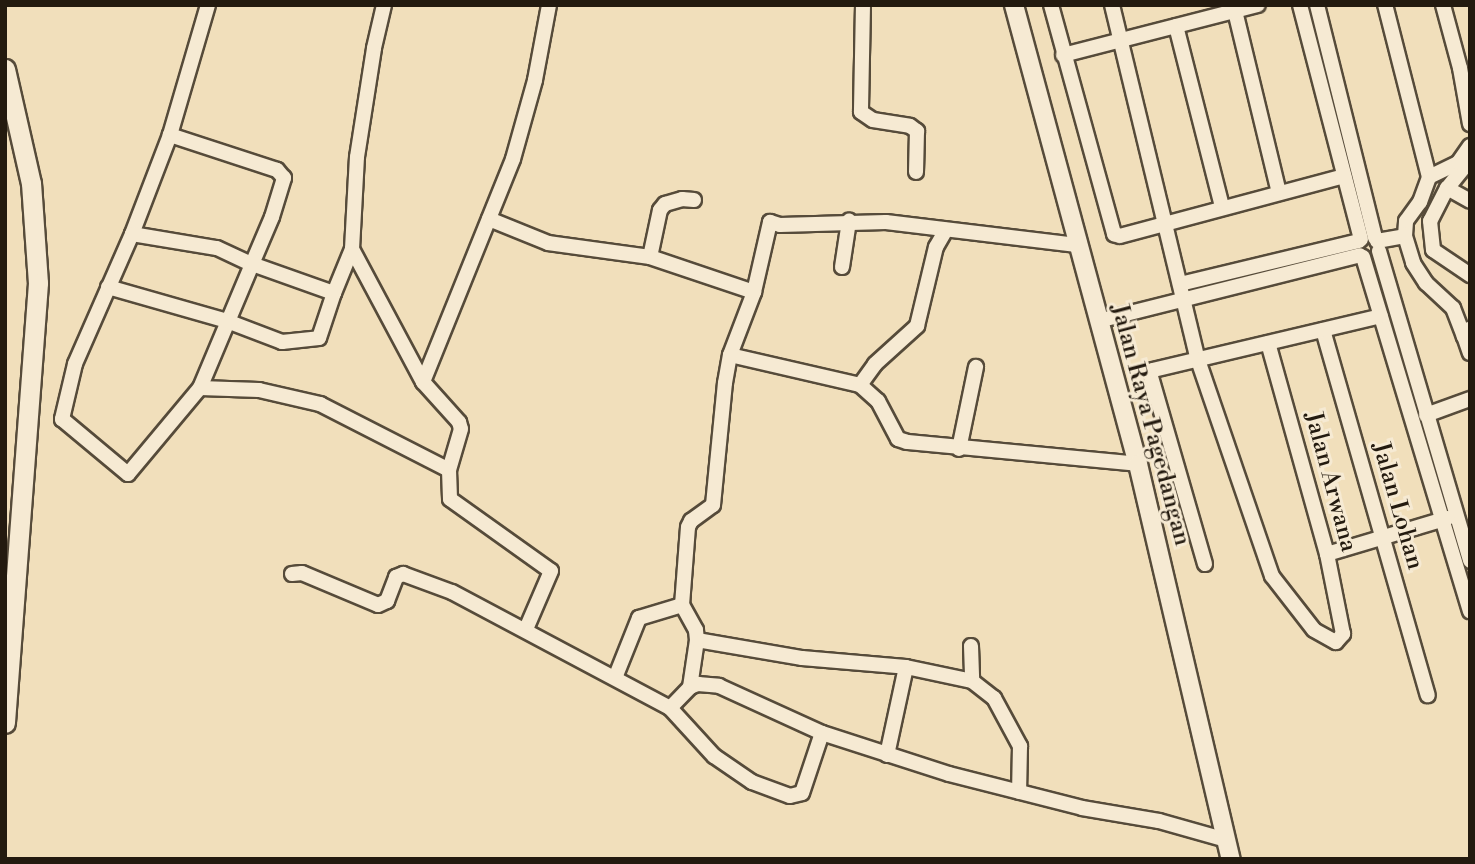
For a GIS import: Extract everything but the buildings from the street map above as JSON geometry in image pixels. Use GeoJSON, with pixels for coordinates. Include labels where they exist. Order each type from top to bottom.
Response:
{"type":"FeatureCollection","features":[{"type":"Feature","properties":{"kind":"main road"},"geometry":{"type":"LineString","coordinates":[[5,69],[31,183],[38,284],[12,550],[5,723]]}},
{"type":"Feature","properties":{"kind":"street"},"geometry":{"type":"LineString","coordinates":[[170,135],[259,162],[284,176],[272,217],[201,388],[128,474],[114,466],[62,419],[75,363],[132,234],[170,135],[208,5]]}},
{"type":"Feature","properties":{"kind":"street"},"geometry":{"type":"LineString","coordinates":[[108,287],[227,321],[272,340],[314,341],[323,334],[334,293],[352,249],[357,157],[372,60],[384,5]]}},
{"type":"Feature","properties":{"kind":"street"},"geometry":{"type":"LineString","coordinates":[[423,382],[520,136],[549,5]]}},
{"type":"Feature","properties":{"kind":"street"},"geometry":{"type":"LineString","coordinates":[[863,5],[861,112],[873,120],[910,126],[917,131],[916,172]]}},
{"type":"Feature","properties":{"kind":"street","name":"Jalan Raya Pagedangan"},"geometry":{"type":"LineString","coordinates":[[1014,5],[1077,245],[1139,464],[1231,859]]}},
{"type":"Feature","properties":{"kind":"street"},"geometry":{"type":"LineString","coordinates":[[1051,5],[1114,234],[1120,236],[1344,176]]}},
{"type":"Feature","properties":{"kind":"street"},"geometry":{"type":"LineString","coordinates":[[1112,5],[1198,360]]}},
{"type":"Feature","properties":{"kind":"street"},"geometry":{"type":"LineString","coordinates":[[1063,55],[1258,5]]}},
{"type":"Feature","properties":{"kind":"street"},"geometry":{"type":"LineString","coordinates":[[1300,5],[1344,176],[1426,415],[1470,561]]}},
{"type":"Feature","properties":{"kind":"street"},"geometry":{"type":"LineString","coordinates":[[1317,5],[1381,316],[1470,611]]}},
{"type":"Feature","properties":{"kind":"street"},"geometry":{"type":"LineString","coordinates":[[1385,5],[1429,177],[1420,202],[1406,221],[1405,236],[1413,263],[1426,283],[1453,308],[1467,332],[1470,353]]}},
{"type":"Feature","properties":{"kind":"street"},"geometry":{"type":"LineString","coordinates":[[1443,5],[1460,68],[1470,124]]}},
{"type":"Feature","properties":{"kind":"street"},"geometry":{"type":"LineString","coordinates":[[1235,11],[1279,193]]}},
{"type":"Feature","properties":{"kind":"street"},"geometry":{"type":"LineString","coordinates":[[1176,26],[1222,208]]}},
{"type":"Feature","properties":{"kind":"street"},"geometry":{"type":"LineString","coordinates":[[1429,177],[1458,163],[1470,146]]}},
{"type":"Feature","properties":{"kind":"street"},"geometry":{"type":"LineString","coordinates":[[1470,160],[1447,188],[1430,222],[1433,250],[1470,275]]}},
{"type":"Feature","properties":{"kind":"street"},"geometry":{"type":"LineString","coordinates":[[1447,188],[1470,201]]}},
{"type":"Feature","properties":{"kind":"street"},"geometry":{"type":"LineString","coordinates":[[650,257],[660,210],[665,204],[682,199],[694,200]]}},
{"type":"Feature","properties":{"kind":"street"},"geometry":{"type":"LineString","coordinates":[[489,219],[548,243],[650,257],[754,292]]}},
{"type":"Feature","properties":{"kind":"street"},"geometry":{"type":"LineString","coordinates":[[690,687],[697,640],[696,630],[682,605],[688,527],[691,521],[713,505],[724,383],[730,355],[754,292],[770,222],[780,225],[849,221],[1077,245]]}},
{"type":"Feature","properties":{"kind":"street"},"geometry":{"type":"LineString","coordinates":[[842,267],[849,221]]}},
{"type":"Feature","properties":{"kind":"street"},"geometry":{"type":"LineString","coordinates":[[860,385],[875,364],[917,326],[936,247],[946,230]]}},
{"type":"Feature","properties":{"kind":"street"},"geometry":{"type":"LineString","coordinates":[[132,234],[217,248],[252,264],[334,293]]}},
{"type":"Feature","properties":{"kind":"street"},"geometry":{"type":"LineString","coordinates":[[1098,321],[1184,300],[1405,236]]}},
{"type":"Feature","properties":{"kind":"street"},"geometry":{"type":"LineString","coordinates":[[1180,284],[1368,246]]}},
{"type":"Feature","properties":{"kind":"street"},"geometry":{"type":"LineString","coordinates":[[352,249],[423,382],[459,422],[461,429],[449,470],[450,499],[551,571],[526,629]]}},
{"type":"Feature","properties":{"kind":"street"},"geometry":{"type":"LineString","coordinates":[[1205,564],[1150,374],[1153,370],[1381,316]]}},
{"type":"Feature","properties":{"kind":"street","name":"Jalan Lohan"},"geometry":{"type":"LineString","coordinates":[[1323,330],[1428,695]]}},
{"type":"Feature","properties":{"kind":"street","name":"Jalan Arwana"},"geometry":{"type":"LineString","coordinates":[[1198,360],[1272,576],[1322,637],[1336,642],[1343,634],[1327,554],[1268,344]]}},
{"type":"Feature","properties":{"kind":"street"},"geometry":{"type":"LineString","coordinates":[[730,355],[860,385],[878,401],[898,439],[926,446],[1139,464]]}},
{"type":"Feature","properties":{"kind":"street"},"geometry":{"type":"LineString","coordinates":[[959,449],[975,367]]}},
{"type":"Feature","properties":{"kind":"street"},"geometry":{"type":"LineString","coordinates":[[201,388],[259,390],[320,404],[449,470]]}},
{"type":"Feature","properties":{"kind":"street"},"geometry":{"type":"LineString","coordinates":[[1426,415],[1470,400]]}},
{"type":"Feature","properties":{"kind":"street"},"geometry":{"type":"LineString","coordinates":[[1327,554],[1457,516]]}},
{"type":"Feature","properties":{"kind":"street"},"geometry":{"type":"LineString","coordinates":[[292,574],[302,573],[378,605],[387,601],[397,577],[408,574],[452,592],[670,708],[714,756],[752,782],[790,796],[802,793],[822,733]]}},
{"type":"Feature","properties":{"kind":"street"},"geometry":{"type":"LineString","coordinates":[[615,678],[639,618],[682,605]]}},
{"type":"Feature","properties":{"kind":"street"},"geometry":{"type":"LineString","coordinates":[[697,640],[802,658],[906,667],[972,681],[985,687],[995,698],[1020,746],[1019,792]]}},
{"type":"Feature","properties":{"kind":"street"},"geometry":{"type":"LineString","coordinates":[[971,646],[972,681]]}},
{"type":"Feature","properties":{"kind":"street"},"geometry":{"type":"LineString","coordinates":[[887,755],[906,667]]}},
{"type":"Feature","properties":{"kind":"street"},"geometry":{"type":"LineString","coordinates":[[670,708],[690,687],[698,684],[719,686],[822,733],[887,755],[1082,808],[1159,821],[1226,841]]}}]}
